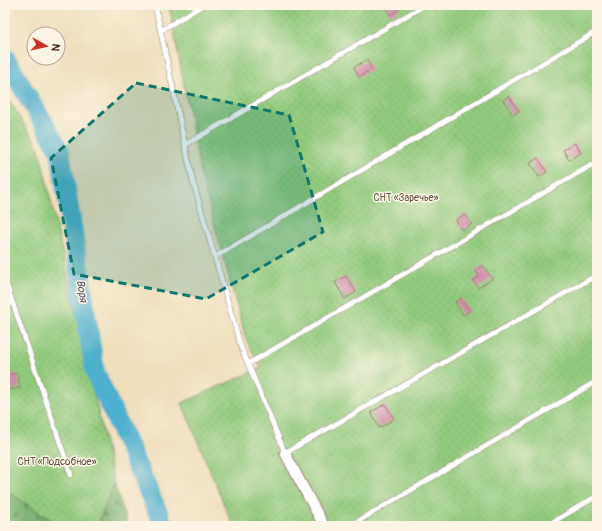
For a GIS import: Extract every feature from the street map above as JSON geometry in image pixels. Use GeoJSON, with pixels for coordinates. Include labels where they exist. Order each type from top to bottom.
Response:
{"type":"FeatureCollection","features":[{"type":"Feature","properties":{"kind":"street"},"geometry":{"type":"LineString","coordinates":[[285,453],[324,526]]}},
{"type":"Feature","properties":{"kind":"lane"},"geometry":{"type":"LineString","coordinates":[[155,5],[193,182],[241,347],[285,453],[597,275]]}},
{"type":"Feature","properties":{"kind":"lane"},"geometry":{"type":"LineString","coordinates":[[160,31],[203,5]]}},
{"type":"Feature","properties":{"kind":"lane"},"geometry":{"type":"LineString","coordinates":[[185,145],[425,5]]}},
{"type":"Feature","properties":{"kind":"lane"},"geometry":{"type":"LineString","coordinates":[[215,256],[597,31]]}},
{"type":"Feature","properties":{"kind":"lane"},"geometry":{"type":"LineString","coordinates":[[248,364],[597,162]]}},
{"type":"Feature","properties":{"kind":"lane"},"geometry":{"type":"LineString","coordinates":[[5,280],[71,475]]}},
{"type":"Feature","properties":{"kind":"lane"},"geometry":{"type":"LineString","coordinates":[[350,526],[597,381]]}},
{"type":"Feature","properties":{"kind":"lane"},"geometry":{"type":"LineString","coordinates":[[546,526],[597,496]]}},
{"type":"Feature","properties":{"kind":"highlighted area"},"geometry":{"type":"Polygon","coordinates":[[[136,83],[289,115],[323,232],[206,299],[74,274],[51,158],[136,83]]]}},
{"type":"Feature","properties":{"kind":"green space","name":"СНТ «Заречье»"},"geometry":{"type":"Polygon","coordinates":[[[169,5],[597,5],[597,526],[233,526],[182,403],[261,368],[246,339],[201,176],[169,5]]]}},
{"type":"Feature","properties":{"kind":"green space","name":"СНТ «Подсобное»"},"geometry":{"type":"Polygon","coordinates":[[[5,94],[39,148],[114,483],[97,526],[61,526],[5,490],[5,94]]]}},
{"type":"Feature","properties":{"kind":"green space"},"geometry":{"type":"Polygon","coordinates":[[[114,483],[128,526],[97,526],[114,483]]]}},
{"type":"Feature","properties":{"kind":"green space"},"geometry":{"type":"Polygon","coordinates":[[[5,490],[61,526],[5,526],[5,490]]]}},
{"type":"Feature","properties":{"kind":"building"},"geometry":{"type":"Polygon","coordinates":[[[385,5],[398,5],[400,9],[390,15],[385,5]]]}},
{"type":"Feature","properties":{"kind":"building"},"geometry":{"type":"Polygon","coordinates":[[[367,60],[372,69],[359,77],[354,67],[367,60]]]}},
{"type":"Feature","properties":{"kind":"building"},"geometry":{"type":"Polygon","coordinates":[[[509,96],[519,111],[513,115],[503,100],[509,96]]]}},
{"type":"Feature","properties":{"kind":"building"},"geometry":{"type":"Polygon","coordinates":[[[575,143],[581,153],[569,160],[563,150],[575,143]]]}},
{"type":"Feature","properties":{"kind":"building"},"geometry":{"type":"Polygon","coordinates":[[[538,158],[547,172],[539,177],[530,163],[538,158]]]}},
{"type":"Feature","properties":{"kind":"building"},"geometry":{"type":"Polygon","coordinates":[[[465,214],[472,224],[462,230],[456,220],[465,214]]]}},
{"type":"Feature","properties":{"kind":"building"},"geometry":{"type":"Polygon","coordinates":[[[483,265],[492,279],[478,288],[473,280],[479,277],[475,270],[483,265]]]}},
{"type":"Feature","properties":{"kind":"building"},"geometry":{"type":"Polygon","coordinates":[[[346,276],[356,292],[345,299],[335,282],[346,276]]]}},
{"type":"Feature","properties":{"kind":"building"},"geometry":{"type":"Polygon","coordinates":[[[461,298],[470,311],[463,315],[455,302],[461,298]]]}},
{"type":"Feature","properties":{"kind":"building"},"geometry":{"type":"Polygon","coordinates":[[[17,373],[20,388],[8,390],[5,376],[17,373]]]}},
{"type":"Feature","properties":{"kind":"building"},"geometry":{"type":"Polygon","coordinates":[[[385,404],[394,419],[379,428],[371,412],[385,404]]]}},
{"type":"Feature","properties":{"kind":"waterway","name":"Воря"},"geometry":{"type":"LineString","coordinates":[[5,58],[60,151],[95,372],[164,526]]}}]}
